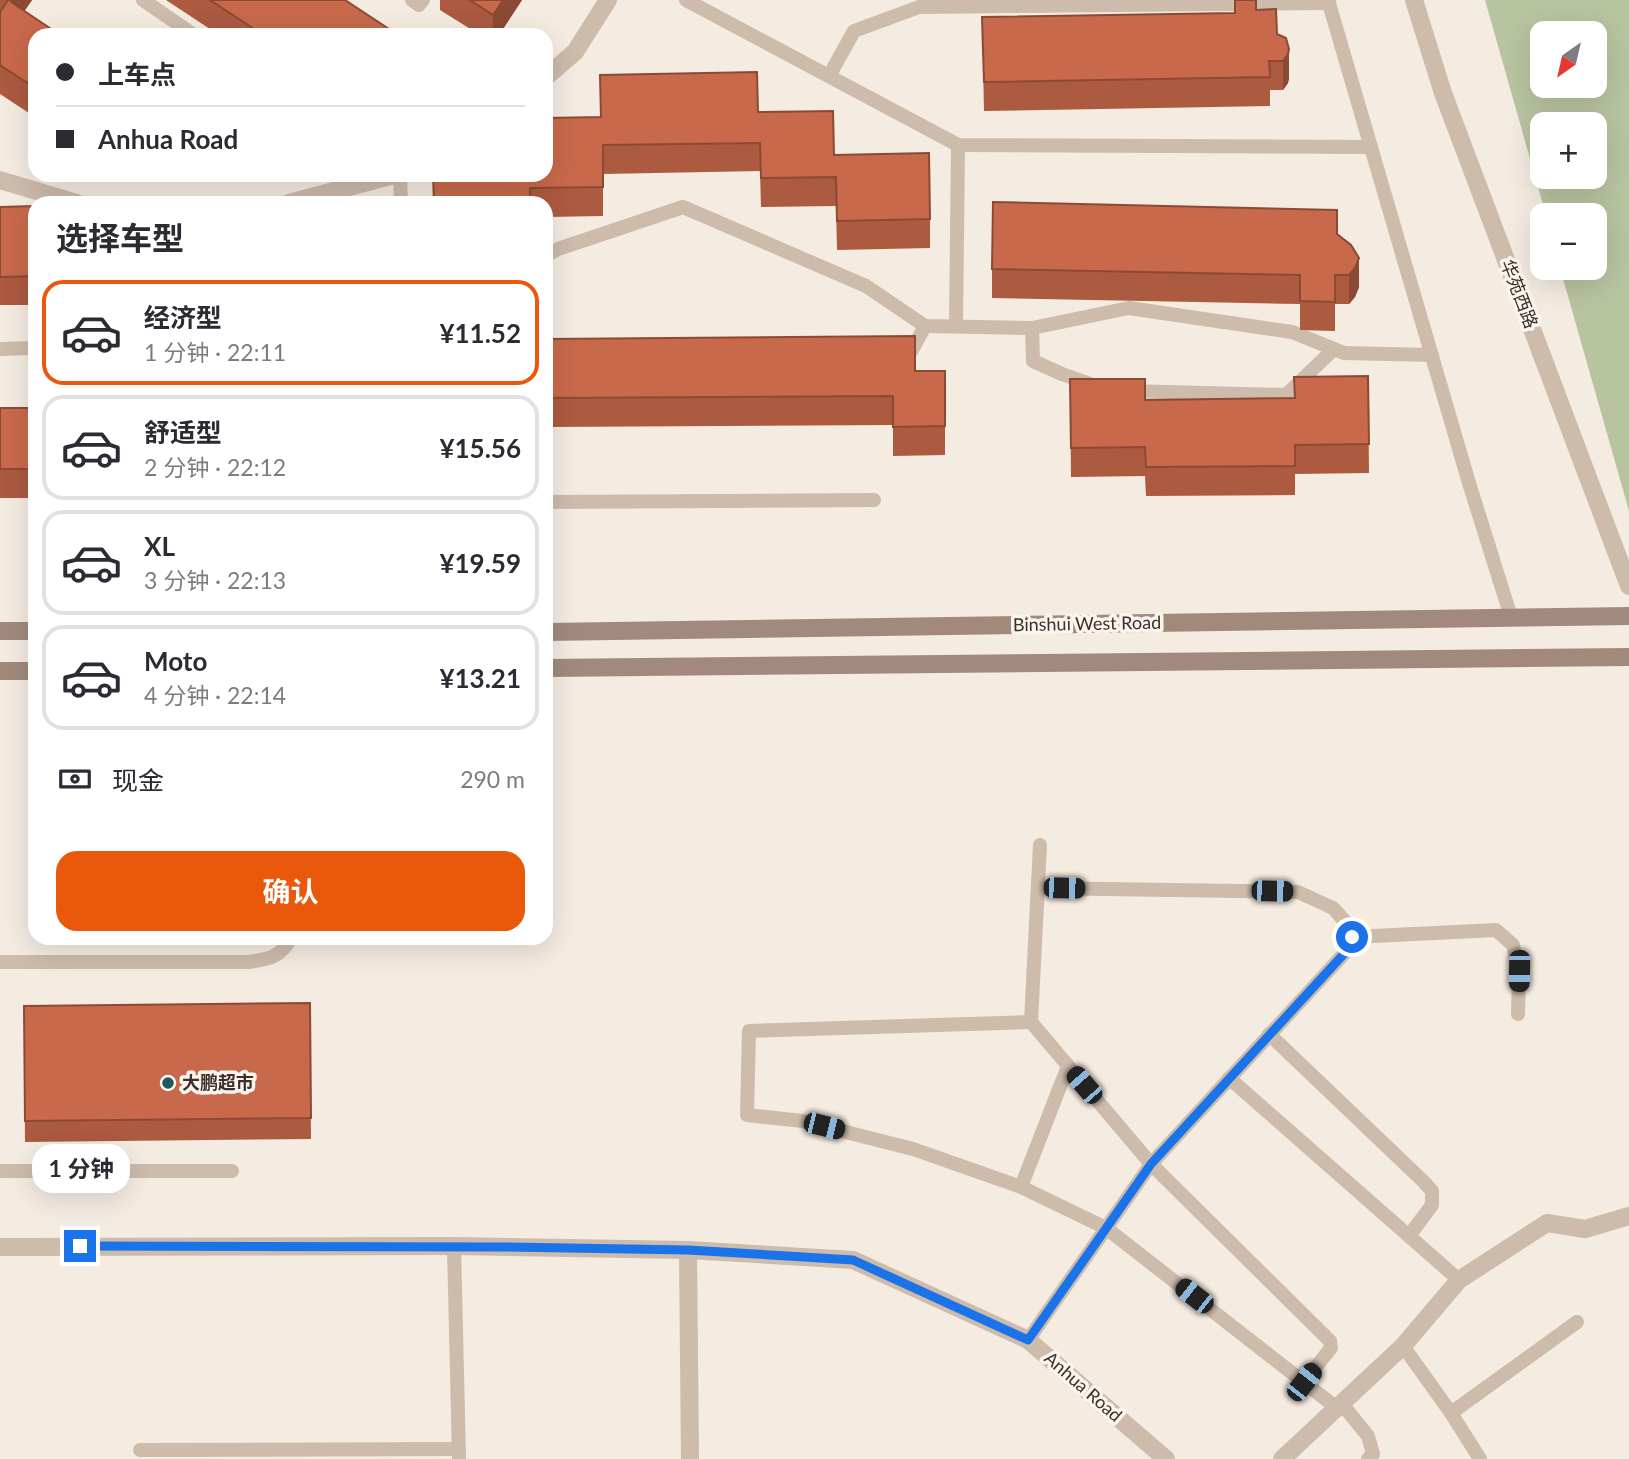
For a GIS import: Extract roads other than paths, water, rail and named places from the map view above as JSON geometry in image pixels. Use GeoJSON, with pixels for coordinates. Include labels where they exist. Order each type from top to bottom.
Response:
{"type":"FeatureCollection","features":[{"type":"Feature","properties":{"kind":"main road","name":"Binshui West Road"},"geometry":{"type":"LineString","coordinates":[[553,632],[1629,616]]}},
{"type":"Feature","properties":{"kind":"main road"},"geometry":{"type":"LineString","coordinates":[[0,631],[28,631]]}},
{"type":"Feature","properties":{"kind":"main road"},"geometry":{"type":"LineString","coordinates":[[553,668],[1629,657]]}},
{"type":"Feature","properties":{"kind":"main road"},"geometry":{"type":"LineString","coordinates":[[0,671],[28,671]]}},
{"type":"Feature","properties":{"kind":"street"},"geometry":{"type":"LineString","coordinates":[[553,71],[575,52],[608,0]]}},
{"type":"Feature","properties":{"kind":"street","name":"华苑西路"},"geometry":{"type":"LineString","coordinates":[[1414,0],[1443,93],[1629,586]]}},
{"type":"Feature","properties":{"kind":"street"},"geometry":{"type":"LineString","coordinates":[[0,180],[54,196]]}},
{"type":"Feature","properties":{"kind":"street"},"geometry":{"type":"LineString","coordinates":[[315,196],[368,182]]}},
{"type":"Feature","properties":{"kind":"street"},"geometry":{"type":"LineString","coordinates":[[1282,1459],[1403,1346],[1459,1280],[1547,1223],[1585,1229],[1629,1216]]}},
{"type":"Feature","properties":{"kind":"street","name":"Anhua Road"},"geometry":{"type":"LineString","coordinates":[[0,1247],[454,1246],[688,1250],[853,1260],[1028,1340],[1166,1459]]}},
{"type":"Feature","properties":{"kind":"street"},"geometry":{"type":"LineString","coordinates":[[688,1250],[690,1459]]}},
{"type":"Feature","properties":{"kind":"lane"},"geometry":{"type":"LineString","coordinates":[[143,0],[184,28]]}},
{"type":"Feature","properties":{"kind":"lane"},"geometry":{"type":"LineString","coordinates":[[412,0],[419,5],[423,0]]}},
{"type":"Feature","properties":{"kind":"lane"},"geometry":{"type":"LineString","coordinates":[[686,0],[958,145],[1371,147]]}},
{"type":"Feature","properties":{"kind":"lane"},"geometry":{"type":"LineString","coordinates":[[830,76],[854,31],[927,4],[1329,1],[1469,483],[1511,617]]}},
{"type":"Feature","properties":{"kind":"lane"},"geometry":{"type":"LineString","coordinates":[[956,326],[958,145]]}},
{"type":"Feature","properties":{"kind":"lane"},"geometry":{"type":"LineString","coordinates":[[553,251],[683,207],[866,286],[925,326],[1032,328],[1129,308],[1292,332],[1345,353],[1432,355]]}},
{"type":"Feature","properties":{"kind":"lane"},"geometry":{"type":"LineString","coordinates":[[894,361],[908,361],[925,326]]}},
{"type":"Feature","properties":{"kind":"lane"},"geometry":{"type":"LineString","coordinates":[[1032,328],[1034,361],[1111,391],[1286,395],[1334,349]]}},
{"type":"Feature","properties":{"kind":"lane"},"geometry":{"type":"LineString","coordinates":[[0,349],[28,348]]}},
{"type":"Feature","properties":{"kind":"lane"},"geometry":{"type":"LineString","coordinates":[[553,502],[874,500]]}},
{"type":"Feature","properties":{"kind":"lane"},"geometry":{"type":"LineString","coordinates":[[1040,845],[1031,1023],[1151,1164],[1330,1340],[1331,1348],[1304,1382]]}},
{"type":"Feature","properties":{"kind":"lane"},"geometry":{"type":"LineString","coordinates":[[1028,1340],[1151,1164],[1353,944],[1349,926],[1334,908],[1298,892],[1038,888]]}},
{"type":"Feature","properties":{"kind":"lane"},"geometry":{"type":"LineString","coordinates":[[1352,937],[1496,930],[1513,945],[1519,971],[1518,1014]]}},
{"type":"Feature","properties":{"kind":"lane"},"geometry":{"type":"LineString","coordinates":[[0,962],[249,962],[270,958],[284,950],[287,945]]}},
{"type":"Feature","properties":{"kind":"lane"},"geometry":{"type":"LineString","coordinates":[[1031,1023],[749,1031],[747,1115],[802,1121],[913,1149],[1021,1187],[1106,1228],[1304,1382],[1340,1406],[1368,1436],[1373,1454],[1368,1459]]}},
{"type":"Feature","properties":{"kind":"lane"},"geometry":{"type":"LineString","coordinates":[[1269,1034],[1432,1191],[1432,1205],[1409,1236]]}},
{"type":"Feature","properties":{"kind":"lane"},"geometry":{"type":"LineString","coordinates":[[1021,1187],[1068,1066]]}},
{"type":"Feature","properties":{"kind":"lane"},"geometry":{"type":"LineString","coordinates":[[1229,1078],[1459,1280]]}},
{"type":"Feature","properties":{"kind":"lane"},"geometry":{"type":"LineString","coordinates":[[0,1171],[232,1171]]}},
{"type":"Feature","properties":{"kind":"lane"},"geometry":{"type":"LineString","coordinates":[[139,1450],[459,1454],[454,1246]]}},
{"type":"Feature","properties":{"kind":"lane"},"geometry":{"type":"LineString","coordinates":[[1451,1413],[1577,1322]]}},
{"type":"Feature","properties":{"kind":"lane"},"geometry":{"type":"LineString","coordinates":[[1403,1346],[1480,1459]]}},
{"type":"Feature","properties":{"kind":"place","name":"大鹏超市"},"geometry":{"type":"Point","coordinates":[168,1083]}}]}
